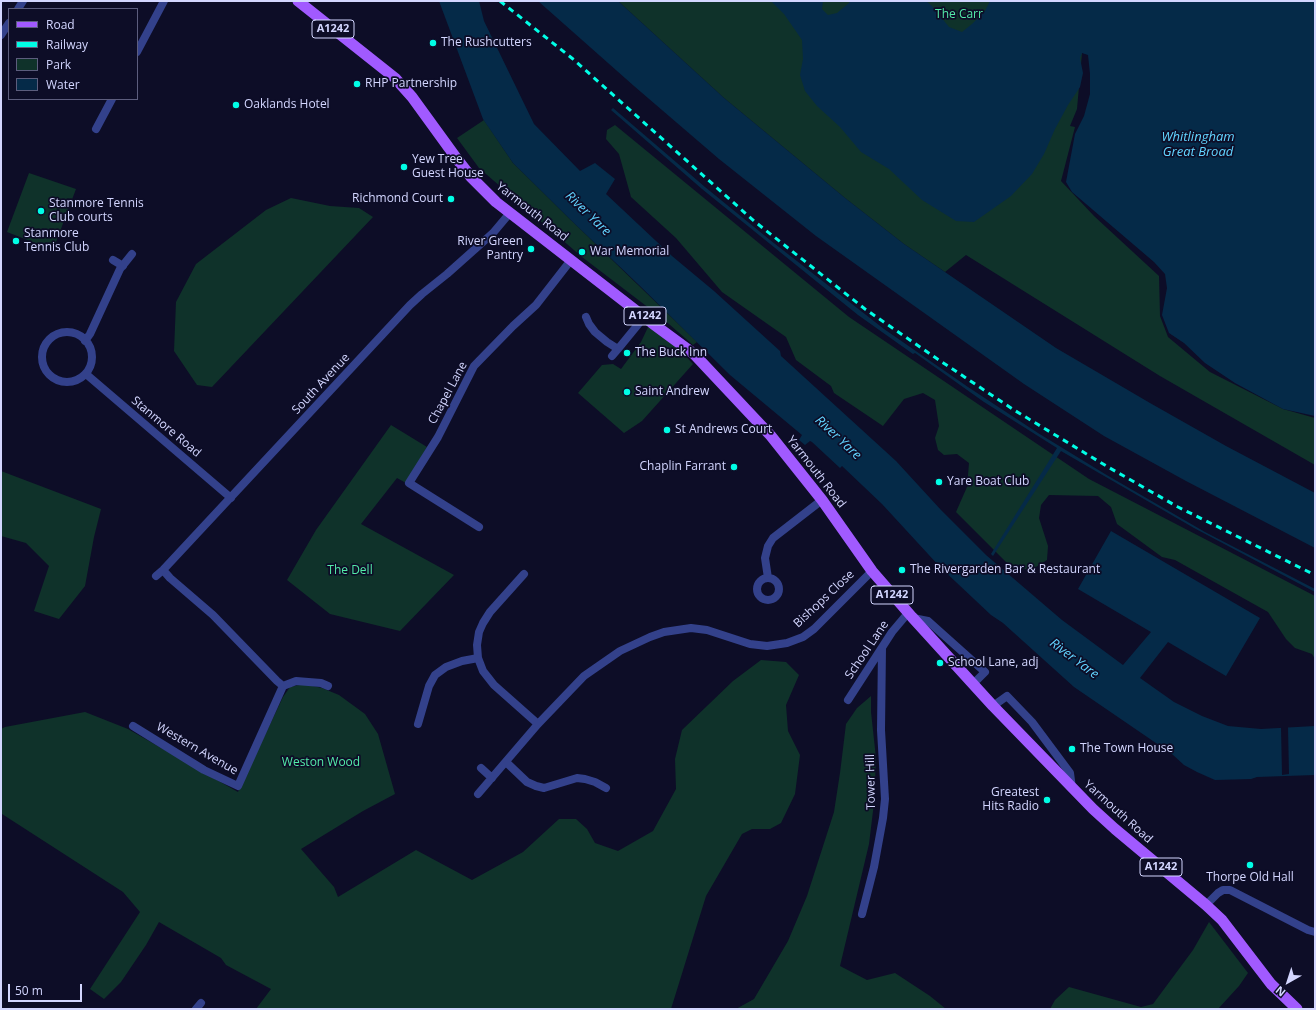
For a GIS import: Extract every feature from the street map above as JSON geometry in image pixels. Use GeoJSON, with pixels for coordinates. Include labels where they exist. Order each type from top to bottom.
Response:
{"type":"FeatureCollection","features":[{"type":"Feature","properties":{"kind":"main road","name":"Yarmouth Road"},"geometry":{"type":"LineString","coordinates":[[302,2],[395,78],[412,97],[471,177],[509,214],[694,354],[771,436],[822,500],[872,571],[993,706],[1072,789],[1115,829],[1206,905],[1226,924],[1271,984],[1297,1009]]}},
{"type":"Feature","properties":{"kind":"street"},"geometry":{"type":"LineString","coordinates":[[138,50],[164,1]]}},
{"type":"Feature","properties":{"kind":"street"},"geometry":{"type":"LineString","coordinates":[[1,35],[8,24]]}},
{"type":"Feature","properties":{"kind":"street"},"geometry":{"type":"LineString","coordinates":[[96,129],[111,100]]}},
{"type":"Feature","properties":{"kind":"street","name":"South Avenue"},"geometry":{"type":"LineString","coordinates":[[156,576],[231,498],[410,305],[493,233],[509,214]]}},
{"type":"Feature","properties":{"kind":"street"},"geometry":{"type":"LineString","coordinates":[[85,341],[90,334],[120,269],[132,254]]}},
{"type":"Feature","properties":{"kind":"street"},"geometry":{"type":"LineString","coordinates":[[113,260],[123,266]]}},
{"type":"Feature","properties":{"kind":"street","name":"Chapel Lane"},"geometry":{"type":"LineString","coordinates":[[478,527],[409,483],[438,437],[474,366],[536,305],[571,260]]}},
{"type":"Feature","properties":{"kind":"street"},"geometry":{"type":"LineString","coordinates":[[612,356],[645,316]]}},
{"type":"Feature","properties":{"kind":"street"},"geometry":{"type":"LineString","coordinates":[[586,317],[595,332],[618,349]]}},
{"type":"Feature","properties":{"kind":"street"},"geometry":{"type":"LineString","coordinates":[[67,332],[77,334],[85,341],[90,347],[92,357],[86,374],[79,380],[71,382],[62,382],[52,378],[43,366],[42,355],[44,346],[50,338],[67,332]]}},
{"type":"Feature","properties":{"kind":"street","name":"Stanmore Road"},"geometry":{"type":"LineString","coordinates":[[86,374],[231,498]]}},
{"type":"Feature","properties":{"kind":"street"},"geometry":{"type":"LineString","coordinates":[[768,578],[765,558],[768,546],[773,538],[822,500]]}},
{"type":"Feature","properties":{"kind":"street"},"geometry":{"type":"LineString","coordinates":[[163,570],[170,578],[213,615],[283,686],[296,681],[321,683],[328,686]]}},
{"type":"Feature","properties":{"kind":"street","name":"Bishops Close"},"geometry":{"type":"LineString","coordinates":[[478,794],[538,724],[584,676],[620,651],[664,632],[691,628],[707,630],[750,644],[767,646],[787,644],[814,629],[872,571]]}},
{"type":"Feature","properties":{"kind":"street"},"geometry":{"type":"LineString","coordinates":[[524,574],[490,612],[483,623],[479,632],[477,645],[478,658],[483,671],[494,685],[538,724]]}},
{"type":"Feature","properties":{"kind":"street"},"geometry":{"type":"LineString","coordinates":[[910,615],[928,621],[985,672],[973,684]]}},
{"type":"Feature","properties":{"kind":"street","name":"School Lane"},"geometry":{"type":"LineString","coordinates":[[848,700],[892,632],[910,615]]}},
{"type":"Feature","properties":{"kind":"street","name":"Tower Hill"},"geometry":{"type":"LineString","coordinates":[[862,914],[874,867],[885,799],[881,730],[882,648]]}},
{"type":"Feature","properties":{"kind":"street"},"geometry":{"type":"LineString","coordinates":[[418,724],[429,686],[435,675],[446,667],[462,661],[478,658]]}},
{"type":"Feature","properties":{"kind":"street","name":"Western Avenue"},"geometry":{"type":"LineString","coordinates":[[133,726],[204,770],[238,786],[283,686]]}},
{"type":"Feature","properties":{"kind":"street","name":"Yarmouth Road"},"geometry":{"type":"LineString","coordinates":[[993,706],[1007,696],[1032,722],[1070,773],[1072,789]]}},
{"type":"Feature","properties":{"kind":"street"},"geometry":{"type":"LineString","coordinates":[[506,762],[528,782],[536,786],[544,788],[577,778],[595,782],[606,788]]}},
{"type":"Feature","properties":{"kind":"street"},"geometry":{"type":"LineString","coordinates":[[481,768],[492,778]]}},
{"type":"Feature","properties":{"kind":"street"},"geometry":{"type":"LineString","coordinates":[[1206,905],[1218,893],[1223,890],[1230,890],[1308,930],[1315,932]]}},
{"type":"Feature","properties":{"kind":"green space","name":"The Carr"},"geometry":{"type":"Polygon","coordinates":[[[618,1],[1076,1],[1082,53],[1077,109],[1070,126],[1075,127],[1061,181],[1094,216],[1159,276],[1160,316],[1168,337],[1210,372],[1283,409],[1315,418],[1315,465],[1160,376],[966,255],[945,272],[904,244],[845,198],[724,98],[618,1]]]}},
{"type":"Feature","properties":{"kind":"green space"},"geometry":{"type":"Polygon","coordinates":[[[484,120],[513,163],[697,342],[693,345],[662,318],[582,257],[479,168],[457,138],[484,120]]]}},
{"type":"Feature","properties":{"kind":"green space"},"geometry":{"type":"Polygon","coordinates":[[[615,125],[849,317],[1089,479],[1315,596],[1315,659],[1312,654],[1295,648],[1286,639],[1268,612],[1175,560],[1162,557],[1117,524],[1111,507],[1098,496],[1049,495],[1041,505],[1039,518],[1048,546],[1047,560],[1031,570],[1011,567],[956,512],[967,487],[969,463],[957,454],[944,455],[938,450],[935,438],[939,426],[935,400],[923,393],[904,399],[883,426],[834,393],[831,386],[796,360],[786,337],[722,292],[676,238],[631,197],[619,154],[606,139],[607,130],[615,125]]]}},
{"type":"Feature","properties":{"kind":"green space","name":"Stanmore Tennis Club courts"},"geometry":{"type":"Polygon","coordinates":[[[29,173],[76,189],[53,250],[7,232],[29,173]]]}},
{"type":"Feature","properties":{"kind":"green space"},"geometry":{"type":"Polygon","coordinates":[[[291,198],[330,206],[359,208],[373,217],[212,387],[197,385],[174,351],[176,302],[196,264],[266,210],[291,198]]]}},
{"type":"Feature","properties":{"kind":"green space"},"geometry":{"type":"Polygon","coordinates":[[[649,325],[679,349],[693,364],[642,421],[624,433],[578,393],[602,365],[613,364],[621,369],[641,342],[649,325]]]}},
{"type":"Feature","properties":{"kind":"green space","name":"The Dell"},"geometry":{"type":"Polygon","coordinates":[[[391,425],[427,447],[406,483],[397,478],[361,524],[454,575],[400,631],[330,614],[287,580],[316,530],[391,425]]]}},
{"type":"Feature","properties":{"kind":"green space"},"geometry":{"type":"Polygon","coordinates":[[[1,471],[101,509],[85,586],[59,619],[34,611],[49,566],[26,543],[1,536],[1,471]]]}},
{"type":"Feature","properties":{"kind":"green space","name":"Weston Wood"},"geometry":{"type":"Polygon","coordinates":[[[761,660],[786,662],[799,675],[786,705],[788,731],[800,755],[795,794],[781,823],[770,829],[752,829],[742,834],[706,896],[671,1009],[256,1009],[271,989],[226,965],[221,958],[159,922],[146,945],[121,982],[104,999],[90,989],[140,912],[123,892],[2,814],[1,810],[1,729],[5,727],[85,712],[128,729],[238,792],[283,697],[290,687],[304,684],[322,688],[339,695],[365,714],[378,734],[395,794],[363,811],[301,849],[334,887],[338,897],[416,850],[472,880],[523,852],[559,819],[576,819],[587,829],[595,843],[618,851],[653,831],[676,789],[675,759],[682,730],[733,681],[761,660]]]}},
{"type":"Feature","properties":{"kind":"green space"},"geometry":{"type":"Polygon","coordinates":[[[871,696],[871,712],[876,758],[874,803],[869,844],[840,966],[867,980],[895,973],[930,996],[946,1009],[736,1009],[754,999],[788,941],[807,896],[834,812],[846,724],[857,708],[871,696]]]}},
{"type":"Feature","properties":{"kind":"green space"},"geometry":{"type":"Polygon","coordinates":[[[1209,922],[1248,973],[1239,986],[1218,1009],[1050,1009],[1055,1000],[1069,987],[1141,1007],[1153,1004],[1193,950],[1209,922]]]}},
{"type":"Feature","properties":{"kind":"water","name":"River Yare"},"geometry":{"type":"Polygon","coordinates":[[[439,1],[479,1],[484,21],[534,124],[580,171],[595,163],[615,179],[606,194],[672,256],[714,291],[780,351],[781,356],[896,461],[941,510],[986,555],[1062,620],[1123,665],[1151,632],[1078,589],[1111,531],[1260,618],[1226,676],[1168,642],[1140,678],[1174,702],[1202,716],[1228,726],[1261,729],[1315,726],[1315,775],[1215,780],[1197,772],[1184,765],[1172,754],[1074,687],[1003,623],[991,615],[940,567],[882,504],[842,466],[840,468],[812,442],[810,441],[805,445],[799,440],[802,435],[730,375],[513,163],[483,119],[439,1]]]}},
{"type":"Feature","properties":{"kind":"water"},"geometry":{"type":"Polygon","coordinates":[[[538,1],[618,1],[724,98],[845,198],[904,244],[1056,348],[1226,446],[1315,493],[1315,548],[1186,481],[1104,436],[1024,384],[816,236],[719,159],[538,1]]]}},
{"type":"Feature","properties":{"kind":"water","name":"Whitlingham Great Broad"},"geometry":{"type":"Polygon","coordinates":[[[771,1],[823,1],[822,9],[828,15],[837,13],[850,1],[926,1],[949,27],[962,32],[985,11],[990,1],[1315,1],[1315,416],[1283,409],[1235,383],[1205,363],[1184,343],[1169,333],[1162,315],[1167,288],[1165,274],[1154,262],[1072,192],[1066,182],[1075,134],[1084,116],[1090,94],[1088,55],[1082,53],[1080,58],[1083,73],[1080,87],[1068,105],[1044,154],[1032,174],[1011,196],[974,222],[956,221],[922,200],[889,169],[861,152],[840,127],[817,106],[805,91],[800,75],[803,59],[802,40],[784,14],[771,1]]]}},
{"type":"Feature","properties":{"kind":"water"},"geometry":{"type":"Polygon","coordinates":[[[613,108],[705,187],[770,240],[884,329],[968,387],[1038,433],[1105,474],[1205,532],[1315,589],[1315,592],[1194,528],[1061,451],[993,556],[991,554],[1057,448],[984,402],[858,315],[702,189],[611,110],[613,108]]]}},
{"type":"Feature","properties":{"kind":"pier"},"geometry":{"type":"Polygon","coordinates":[[[1281,727],[1288,727],[1289,774],[1282,775],[1281,727]]]}},
{"type":"Feature","properties":{"kind":"railway"},"geometry":{"type":"LineString","coordinates":[[500,1],[573,59],[754,221],[865,309],[1014,410],[1108,467],[1178,507],[1315,575]]}},
{"type":"Feature","properties":{"kind":"place","name":"The Rushcutters"},"geometry":{"type":"Point","coordinates":[433,43]}},
{"type":"Feature","properties":{"kind":"place","name":"RHP Partnership"},"geometry":{"type":"Point","coordinates":[357,84]}},
{"type":"Feature","properties":{"kind":"place","name":"Oaklands Hotel"},"geometry":{"type":"Point","coordinates":[236,105]}},
{"type":"Feature","properties":{"kind":"place","name":"Yew Tree Guest House"},"geometry":{"type":"Point","coordinates":[404,167]}},
{"type":"Feature","properties":{"kind":"place","name":"Richmond Court"},"geometry":{"type":"Point","coordinates":[451,199]}},
{"type":"Feature","properties":{"kind":"place","name":"Stanmore Tennis Club courts"},"geometry":{"type":"Point","coordinates":[41,211]}},
{"type":"Feature","properties":{"kind":"place","name":"Stanmore Tennis Club"},"geometry":{"type":"Point","coordinates":[16,241]}},
{"type":"Feature","properties":{"kind":"place","name":"River Green Pantry"},"geometry":{"type":"Point","coordinates":[531,249]}},
{"type":"Feature","properties":{"kind":"place","name":"War Memorial"},"geometry":{"type":"Point","coordinates":[582,252]}},
{"type":"Feature","properties":{"kind":"place","name":"The Buck Inn"},"geometry":{"type":"Point","coordinates":[627,353]}},
{"type":"Feature","properties":{"kind":"place","name":"Saint Andrew"},"geometry":{"type":"Point","coordinates":[627,392]}},
{"type":"Feature","properties":{"kind":"place","name":"St Andrews Court"},"geometry":{"type":"Point","coordinates":[667,430]}},
{"type":"Feature","properties":{"kind":"place","name":"Chaplin Farrant"},"geometry":{"type":"Point","coordinates":[734,467]}},
{"type":"Feature","properties":{"kind":"place","name":"Yare Boat Club"},"geometry":{"type":"Point","coordinates":[939,482]}},
{"type":"Feature","properties":{"kind":"place","name":"The Rivergarden Bar & Restaurant"},"geometry":{"type":"Point","coordinates":[902,570]}},
{"type":"Feature","properties":{"kind":"place","name":"School Lane, adj"},"geometry":{"type":"Point","coordinates":[940,663]}},
{"type":"Feature","properties":{"kind":"place","name":"The Town House"},"geometry":{"type":"Point","coordinates":[1072,749]}},
{"type":"Feature","properties":{"kind":"place","name":"Greatest Hits Radio"},"geometry":{"type":"Point","coordinates":[1047,800]}},
{"type":"Feature","properties":{"kind":"place","name":"Thorpe Old Hall"},"geometry":{"type":"Point","coordinates":[1250,865]}}]}
